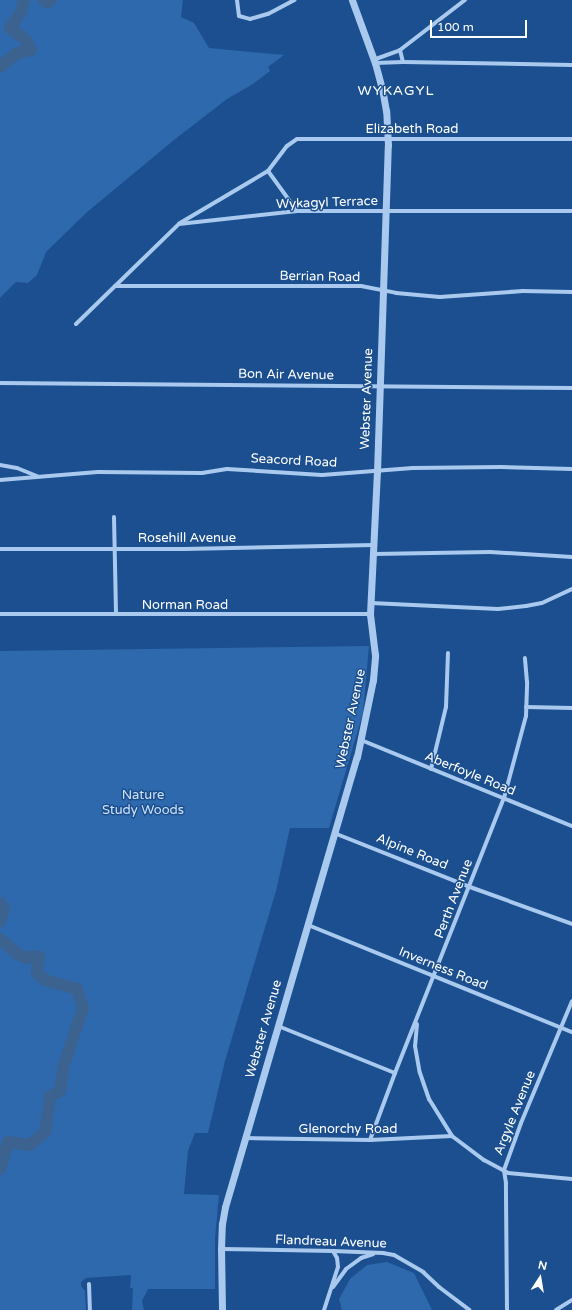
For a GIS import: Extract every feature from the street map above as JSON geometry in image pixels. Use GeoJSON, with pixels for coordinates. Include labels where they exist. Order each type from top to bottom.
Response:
{"type":"FeatureCollection","features":[{"type":"Feature","properties":{"kind":"street"},"geometry":{"type":"LineString","coordinates":[[238,0],[239,16],[250,20],[268,14],[294,0]]}},
{"type":"Feature","properties":{"kind":"street","name":"Webster Avenue"},"geometry":{"type":"LineString","coordinates":[[222,1310],[222,1224],[244,1138],[361,740],[373,680],[375,655],[370,614],[377,472],[387,139],[386,111],[374,62],[352,0]]}},
{"type":"Feature","properties":{"kind":"street"},"geometry":{"type":"LineString","coordinates":[[374,62],[400,50],[465,0]]}},
{"type":"Feature","properties":{"kind":"street"},"geometry":{"type":"LineString","coordinates":[[400,50],[403,62]]}},
{"type":"Feature","properties":{"kind":"street"},"geometry":{"type":"LineString","coordinates":[[374,62],[572,65]]}},
{"type":"Feature","properties":{"kind":"street","name":"Elizabeth Road"},"geometry":{"type":"LineString","coordinates":[[178,224],[268,171],[287,146],[297,139],[572,138]]}},
{"type":"Feature","properties":{"kind":"street"},"geometry":{"type":"LineString","coordinates":[[268,171],[297,211]]}},
{"type":"Feature","properties":{"kind":"street","name":"Wykagyl Terrace"},"geometry":{"type":"LineString","coordinates":[[178,224],[297,211],[572,211]]}},
{"type":"Feature","properties":{"kind":"street"},"geometry":{"type":"LineString","coordinates":[[76,324],[178,224]]}},
{"type":"Feature","properties":{"kind":"street","name":"Berrian Road"},"geometry":{"type":"LineString","coordinates":[[115,286],[361,286],[440,297],[523,291],[572,292]]}},
{"type":"Feature","properties":{"kind":"street","name":"Bon Air Avenue"},"geometry":{"type":"LineString","coordinates":[[0,383],[572,388]]}},
{"type":"Feature","properties":{"kind":"street","name":"Seacord Road"},"geometry":{"type":"LineString","coordinates":[[0,465],[17,468],[39,477]]}},
{"type":"Feature","properties":{"kind":"street","name":"Seacord Road"},"geometry":{"type":"LineString","coordinates":[[0,480],[98,472],[202,473],[227,469],[322,475],[377,472],[413,468],[501,467],[572,469]]}},
{"type":"Feature","properties":{"kind":"street"},"geometry":{"type":"LineString","coordinates":[[114,517],[116,614]]}},
{"type":"Feature","properties":{"kind":"street","name":"Rosehill Avenue"},"geometry":{"type":"LineString","coordinates":[[0,549],[374,545]]}},
{"type":"Feature","properties":{"kind":"street"},"geometry":{"type":"LineString","coordinates":[[374,554],[490,552],[572,557]]}},
{"type":"Feature","properties":{"kind":"street"},"geometry":{"type":"LineString","coordinates":[[371,603],[498,609],[542,603],[572,589]]}},
{"type":"Feature","properties":{"kind":"street","name":"Norman Road"},"geometry":{"type":"LineString","coordinates":[[0,614],[370,614]]}},
{"type":"Feature","properties":{"kind":"street"},"geometry":{"type":"LineString","coordinates":[[431,769],[446,707],[448,653]]}},
{"type":"Feature","properties":{"kind":"street","name":"Perth Avenue"},"geometry":{"type":"LineString","coordinates":[[370,1140],[504,798],[519,747],[526,706],[525,658]]}},
{"type":"Feature","properties":{"kind":"street"},"geometry":{"type":"LineString","coordinates":[[526,706],[572,708]]}},
{"type":"Feature","properties":{"kind":"street","name":"Aberfoyle Road"},"geometry":{"type":"LineString","coordinates":[[361,740],[572,826]]}},
{"type":"Feature","properties":{"kind":"street","name":"Alpine Road"},"geometry":{"type":"LineString","coordinates":[[334,833],[470,887],[572,924]]}},
{"type":"Feature","properties":{"kind":"street","name":"Inverness Road"},"geometry":{"type":"LineString","coordinates":[[307,924],[572,1032]]}},
{"type":"Feature","properties":{"kind":"street","name":"Argyle Avenue"},"geometry":{"type":"LineString","coordinates":[[507,1310],[506,1183],[504,1170],[520,1123],[572,1001]]}},
{"type":"Feature","properties":{"kind":"street"},"geometry":{"type":"LineString","coordinates":[[421,1008],[417,1023],[415,1046],[420,1073],[429,1099],[452,1136],[484,1160],[504,1170],[520,1175],[572,1179]]}},
{"type":"Feature","properties":{"kind":"street"},"geometry":{"type":"LineString","coordinates":[[277,1026],[395,1073]]}},
{"type":"Feature","properties":{"kind":"street","name":"Glenorchy Road"},"geometry":{"type":"LineString","coordinates":[[244,1138],[370,1140],[452,1136]]}},
{"type":"Feature","properties":{"kind":"street","name":"Flandreau Avenue"},"geometry":{"type":"LineString","coordinates":[[221,1249],[333,1251],[384,1253],[394,1255],[423,1272],[439,1287],[469,1310]]}},
{"type":"Feature","properties":{"kind":"street"},"geometry":{"type":"LineString","coordinates":[[324,1310],[338,1267],[337,1258],[333,1251]]}},
{"type":"Feature","properties":{"kind":"street"},"geometry":{"type":"LineString","coordinates":[[332,1287],[340,1275],[351,1265],[368,1255],[384,1253]]}},
{"type":"Feature","properties":{"kind":"street"},"geometry":{"type":"LineString","coordinates":[[89,1284],[90,1310]]}},
{"type":"Feature","properties":{"kind":"street"},"geometry":{"type":"LineString","coordinates":[[556,1310],[572,1300]]}},
{"type":"Feature","properties":{"kind":"green space"},"geometry":{"type":"Polygon","coordinates":[[[0,0],[183,0],[181,17],[194,23],[209,48],[284,55],[268,67],[270,71],[253,84],[227,99],[174,140],[86,213],[46,252],[37,275],[28,283],[16,282],[0,298],[0,0]]]}},
{"type":"Feature","properties":{"kind":"green space","name":"Nature Study Woods"},"geometry":{"type":"Polygon","coordinates":[[[369,646],[363,713],[329,828],[290,828],[276,891],[225,1061],[208,1133],[195,1133],[188,1151],[184,1194],[219,1195],[215,1238],[215,1289],[148,1289],[142,1301],[144,1310],[132,1310],[133,1288],[130,1288],[131,1275],[86,1278],[81,1282],[81,1286],[85,1291],[86,1310],[0,1310],[0,651],[369,646]]]}},
{"type":"Feature","properties":{"kind":"green space"},"geometry":{"type":"Polygon","coordinates":[[[387,1262],[414,1273],[432,1310],[342,1310],[339,1299],[350,1279],[367,1265],[387,1262]]]}},
{"type":"Feature","properties":{"kind":"waterway"},"geometry":{"type":"LineString","coordinates":[[0,67],[17,53],[31,50],[26,40],[10,28],[21,12],[24,0]]}},
{"type":"Feature","properties":{"kind":"waterway"},"geometry":{"type":"LineString","coordinates":[[44,0],[47,2],[51,0]]}},
{"type":"Feature","properties":{"kind":"waterway"},"geometry":{"type":"LineString","coordinates":[[0,903],[4,909],[0,921]]}},
{"type":"Feature","properties":{"kind":"waterway"},"geometry":{"type":"LineString","coordinates":[[0,939],[19,955],[27,958],[33,956],[39,957],[37,973],[45,980],[77,989],[83,1008],[64,1065],[60,1091],[50,1096],[46,1131],[30,1145],[8,1142],[0,1169]]}},
{"type":"Feature","properties":{"kind":"district","name":"WYKAGYL"},"geometry":{"type":"Point","coordinates":[396,91]}}]}
